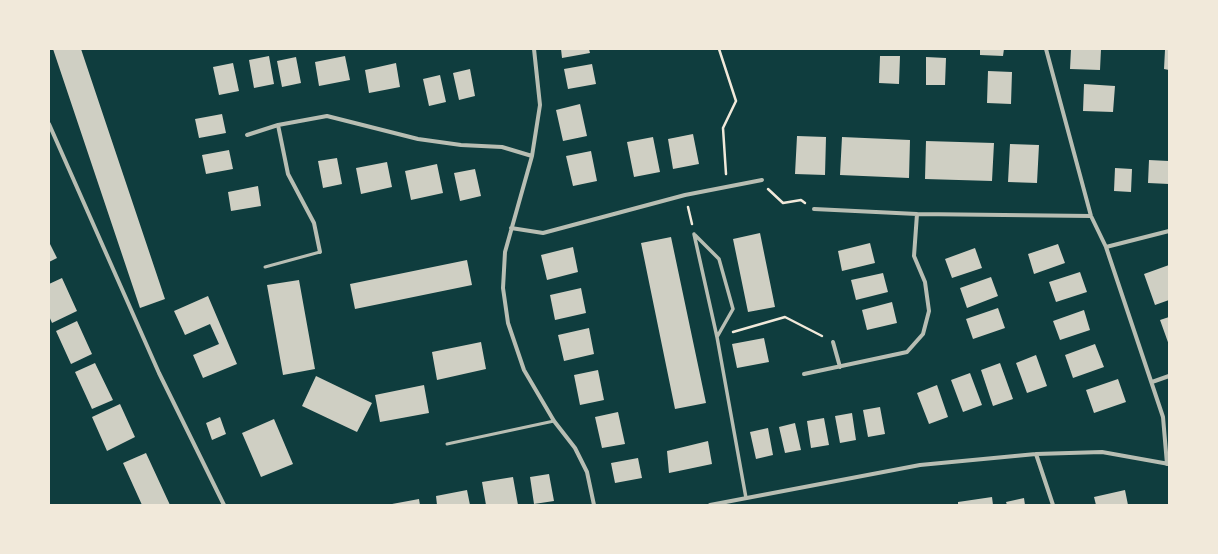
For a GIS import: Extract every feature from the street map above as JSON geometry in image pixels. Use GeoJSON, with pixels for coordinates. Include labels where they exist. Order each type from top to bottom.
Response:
{"type":"FeatureCollection","features":[{"type":"Feature","properties":{"kind":"street"},"geometry":{"type":"LineString","coordinates":[[534,49],[540,105],[532,156],[505,252],[503,288],[508,323],[524,370],[554,421],[575,448],[587,472],[594,505]]}},
{"type":"Feature","properties":{"kind":"street"},"geometry":{"type":"LineString","coordinates":[[710,505],[920,465],[1036,454],[1102,452],[1168,464],[1163,417],[1106,247],[1091,216],[1046,49]]}},
{"type":"Feature","properties":{"kind":"street"},"geometry":{"type":"LineString","coordinates":[[247,135],[278,125],[327,116],[418,139],[461,145],[502,147],[532,156]]}},
{"type":"Feature","properties":{"kind":"street"},"geometry":{"type":"LineString","coordinates":[[49,124],[159,373],[224,505]]}},
{"type":"Feature","properties":{"kind":"street"},"geometry":{"type":"LineString","coordinates":[[278,125],[288,174],[314,223],[320,252]]}},
{"type":"Feature","properties":{"kind":"street"},"geometry":{"type":"LineString","coordinates":[[511,228],[542,233],[685,195],[762,180]]}},
{"type":"Feature","properties":{"kind":"street"},"geometry":{"type":"LineString","coordinates":[[814,209],[917,214],[1091,216]]}},
{"type":"Feature","properties":{"kind":"street"},"geometry":{"type":"LineString","coordinates":[[804,374],[840,368],[907,352],[923,334],[929,311],[925,282],[914,256],[917,214]]}},
{"type":"Feature","properties":{"kind":"street"},"geometry":{"type":"LineString","coordinates":[[1106,247],[1169,231]]}},
{"type":"Feature","properties":{"kind":"street"},"geometry":{"type":"LineString","coordinates":[[694,234],[719,259],[733,309],[717,337]]}},
{"type":"Feature","properties":{"kind":"street"},"geometry":{"type":"LineString","coordinates":[[694,234],[717,337],[746,498]]}},
{"type":"Feature","properties":{"kind":"street"},"geometry":{"type":"LineString","coordinates":[[833,342],[840,368]]}},
{"type":"Feature","properties":{"kind":"street"},"geometry":{"type":"LineString","coordinates":[[1152,382],[1169,376]]}},
{"type":"Feature","properties":{"kind":"street"},"geometry":{"type":"LineString","coordinates":[[1036,454],[1053,505]]}},
{"type":"Feature","properties":{"kind":"lane"},"geometry":{"type":"LineString","coordinates":[[265,267],[320,252]]}},
{"type":"Feature","properties":{"kind":"lane"},"geometry":{"type":"LineString","coordinates":[[447,444],[554,421]]}},
{"type":"Feature","properties":{"kind":"path"},"geometry":{"type":"LineString","coordinates":[[719,49],[736,100],[723,128],[727,186]]}},
{"type":"Feature","properties":{"kind":"path"},"geometry":{"type":"LineString","coordinates":[[762,180],[771,192],[783,203],[801,200],[814,209]]}},
{"type":"Feature","properties":{"kind":"path"},"geometry":{"type":"LineString","coordinates":[[685,195],[694,234]]}},
{"type":"Feature","properties":{"kind":"path"},"geometry":{"type":"LineString","coordinates":[[717,337],[785,317],[833,342]]}},
{"type":"Feature","properties":{"kind":"building"},"geometry":{"type":"Polygon","coordinates":[[[53,49],[81,49],[165,299],[140,308],[53,49]]]}},
{"type":"Feature","properties":{"kind":"building"},"geometry":{"type":"Polygon","coordinates":[[[561,49],[589,49],[590,53],[562,58],[561,49]]]}},
{"type":"Feature","properties":{"kind":"building"},"geometry":{"type":"Polygon","coordinates":[[[980,49],[1004,49],[1003,56],[980,55],[980,49]]]}},
{"type":"Feature","properties":{"kind":"building"},"geometry":{"type":"Polygon","coordinates":[[[1071,49],[1101,49],[1100,70],[1070,69],[1071,49]]]}},
{"type":"Feature","properties":{"kind":"building"},"geometry":{"type":"Polygon","coordinates":[[[1165,50],[1169,50],[1169,70],[1164,69],[1165,50]]]}},
{"type":"Feature","properties":{"kind":"building"},"geometry":{"type":"Polygon","coordinates":[[[269,56],[274,84],[254,88],[249,60],[269,56]]]}},
{"type":"Feature","properties":{"kind":"building"},"geometry":{"type":"Polygon","coordinates":[[[345,56],[350,80],[319,86],[315,62],[345,56]]]}},
{"type":"Feature","properties":{"kind":"building"},"geometry":{"type":"Polygon","coordinates":[[[880,56],[900,56],[899,84],[879,83],[880,56]]]}},
{"type":"Feature","properties":{"kind":"building"},"geometry":{"type":"Polygon","coordinates":[[[296,57],[301,83],[282,87],[277,61],[296,57]]]}},
{"type":"Feature","properties":{"kind":"building"},"geometry":{"type":"Polygon","coordinates":[[[926,57],[946,58],[945,85],[926,85],[926,57]]]}},
{"type":"Feature","properties":{"kind":"building"},"geometry":{"type":"Polygon","coordinates":[[[233,63],[239,91],[219,95],[213,67],[233,63]]]}},
{"type":"Feature","properties":{"kind":"building"},"geometry":{"type":"Polygon","coordinates":[[[396,63],[400,87],[369,93],[365,70],[396,63]]]}},
{"type":"Feature","properties":{"kind":"building"},"geometry":{"type":"Polygon","coordinates":[[[592,64],[596,84],[568,89],[564,69],[592,64]]]}},
{"type":"Feature","properties":{"kind":"building"},"geometry":{"type":"Polygon","coordinates":[[[470,69],[475,96],[459,100],[453,73],[470,69]]]}},
{"type":"Feature","properties":{"kind":"building"},"geometry":{"type":"Polygon","coordinates":[[[988,71],[1012,72],[1011,104],[987,103],[988,71]]]}},
{"type":"Feature","properties":{"kind":"building"},"geometry":{"type":"Polygon","coordinates":[[[440,75],[446,102],[429,106],[423,79],[440,75]]]}},
{"type":"Feature","properties":{"kind":"building"},"geometry":{"type":"Polygon","coordinates":[[[1084,84],[1115,86],[1113,112],[1083,111],[1084,84]]]}},
{"type":"Feature","properties":{"kind":"building"},"geometry":{"type":"Polygon","coordinates":[[[580,104],[587,136],[563,141],[556,110],[580,104]]]}},
{"type":"Feature","properties":{"kind":"building"},"geometry":{"type":"Polygon","coordinates":[[[222,114],[226,133],[199,138],[195,119],[222,114]]]}},
{"type":"Feature","properties":{"kind":"building"},"geometry":{"type":"Polygon","coordinates":[[[693,134],[699,164],[673,169],[668,139],[693,134]]]}},
{"type":"Feature","properties":{"kind":"building"},"geometry":{"type":"Polygon","coordinates":[[[797,136],[826,137],[825,175],[795,174],[797,136]]]}},
{"type":"Feature","properties":{"kind":"building"},"geometry":{"type":"Polygon","coordinates":[[[653,137],[660,172],[634,177],[627,142],[653,137]]]}},
{"type":"Feature","properties":{"kind":"building"},"geometry":{"type":"Polygon","coordinates":[[[842,137],[910,140],[909,178],[840,175],[842,137]]]}},
{"type":"Feature","properties":{"kind":"building"},"geometry":{"type":"Polygon","coordinates":[[[926,141],[994,143],[992,181],[925,179],[926,141]]]}},
{"type":"Feature","properties":{"kind":"building"},"geometry":{"type":"Polygon","coordinates":[[[1010,144],[1039,145],[1037,183],[1008,182],[1010,144]]]}},
{"type":"Feature","properties":{"kind":"building"},"geometry":{"type":"Polygon","coordinates":[[[229,150],[233,169],[206,174],[202,155],[229,150]]]}},
{"type":"Feature","properties":{"kind":"building"},"geometry":{"type":"Polygon","coordinates":[[[591,151],[597,181],[573,186],[566,156],[591,151]]]}},
{"type":"Feature","properties":{"kind":"building"},"geometry":{"type":"Polygon","coordinates":[[[337,158],[342,184],[323,188],[318,161],[337,158]]]}},
{"type":"Feature","properties":{"kind":"building"},"geometry":{"type":"Polygon","coordinates":[[[1149,160],[1169,161],[1169,184],[1148,183],[1149,160]]]}},
{"type":"Feature","properties":{"kind":"building"},"geometry":{"type":"Polygon","coordinates":[[[387,162],[392,187],[361,194],[356,168],[387,162]]]}},
{"type":"Feature","properties":{"kind":"building"},"geometry":{"type":"Polygon","coordinates":[[[437,164],[443,193],[411,200],[405,171],[437,164]]]}},
{"type":"Feature","properties":{"kind":"building"},"geometry":{"type":"Polygon","coordinates":[[[1115,168],[1132,169],[1131,192],[1114,191],[1115,168]]]}},
{"type":"Feature","properties":{"kind":"building"},"geometry":{"type":"Polygon","coordinates":[[[475,169],[481,196],[460,201],[454,173],[475,169]]]}},
{"type":"Feature","properties":{"kind":"building"},"geometry":{"type":"Polygon","coordinates":[[[258,186],[261,206],[231,211],[228,192],[258,186]]]}},
{"type":"Feature","properties":{"kind":"building"},"geometry":{"type":"Polygon","coordinates":[[[760,233],[775,307],[748,312],[733,239],[760,233]]]}},
{"type":"Feature","properties":{"kind":"building"},"geometry":{"type":"Polygon","coordinates":[[[671,237],[706,403],[675,409],[641,243],[671,237]]]}},
{"type":"Feature","properties":{"kind":"building"},"geometry":{"type":"Polygon","coordinates":[[[49,242],[57,258],[49,262],[49,242]]]}},
{"type":"Feature","properties":{"kind":"building"},"geometry":{"type":"Polygon","coordinates":[[[870,243],[875,263],[842,271],[838,251],[870,243]]]}},
{"type":"Feature","properties":{"kind":"building"},"geometry":{"type":"Polygon","coordinates":[[[1058,244],[1065,263],[1034,274],[1028,254],[1058,244]]]}},
{"type":"Feature","properties":{"kind":"building"},"geometry":{"type":"Polygon","coordinates":[[[573,247],[578,272],[547,280],[541,255],[573,247]]]}},
{"type":"Feature","properties":{"kind":"building"},"geometry":{"type":"Polygon","coordinates":[[[975,248],[982,268],[952,278],[945,259],[975,248]]]}},
{"type":"Feature","properties":{"kind":"building"},"geometry":{"type":"Polygon","coordinates":[[[467,260],[472,285],[355,309],[350,284],[467,260]]]}},
{"type":"Feature","properties":{"kind":"building"},"geometry":{"type":"Polygon","coordinates":[[[1169,265],[1169,300],[1155,305],[1144,274],[1169,265]]]}},
{"type":"Feature","properties":{"kind":"building"},"geometry":{"type":"Polygon","coordinates":[[[1080,272],[1087,292],[1056,302],[1049,282],[1080,272]]]}},
{"type":"Feature","properties":{"kind":"building"},"geometry":{"type":"Polygon","coordinates":[[[883,273],[888,292],[856,300],[851,280],[883,273]]]}},
{"type":"Feature","properties":{"kind":"building"},"geometry":{"type":"Polygon","coordinates":[[[991,277],[998,296],[967,308],[960,288],[991,277]]]}},
{"type":"Feature","properties":{"kind":"building"},"geometry":{"type":"Polygon","coordinates":[[[62,278],[77,311],[52,323],[49,316],[49,284],[62,278]]]}},
{"type":"Feature","properties":{"kind":"building"},"geometry":{"type":"Polygon","coordinates":[[[299,280],[315,369],[283,375],[267,285],[299,280]]]}},
{"type":"Feature","properties":{"kind":"building"},"geometry":{"type":"Polygon","coordinates":[[[581,288],[586,313],[555,320],[550,295],[581,288]]]}},
{"type":"Feature","properties":{"kind":"building"},"geometry":{"type":"Polygon","coordinates":[[[208,296],[237,364],[203,378],[193,355],[219,344],[210,324],[185,335],[174,311],[208,296]]]}},
{"type":"Feature","properties":{"kind":"building"},"geometry":{"type":"Polygon","coordinates":[[[892,302],[897,323],[867,330],[862,310],[892,302]]]}},
{"type":"Feature","properties":{"kind":"building"},"geometry":{"type":"Polygon","coordinates":[[[998,308],[1005,328],[973,339],[966,319],[998,308]]]}},
{"type":"Feature","properties":{"kind":"building"},"geometry":{"type":"Polygon","coordinates":[[[1084,310],[1090,330],[1060,340],[1053,321],[1084,310]]]}},
{"type":"Feature","properties":{"kind":"building"},"geometry":{"type":"Polygon","coordinates":[[[1169,317],[1169,345],[1160,320],[1169,317]]]}},
{"type":"Feature","properties":{"kind":"building"},"geometry":{"type":"Polygon","coordinates":[[[77,321],[92,354],[71,364],[56,331],[77,321]]]}},
{"type":"Feature","properties":{"kind":"building"},"geometry":{"type":"Polygon","coordinates":[[[589,328],[594,354],[564,361],[558,335],[589,328]]]}},
{"type":"Feature","properties":{"kind":"building"},"geometry":{"type":"Polygon","coordinates":[[[764,338],[769,362],[737,368],[732,344],[764,338]]]}},
{"type":"Feature","properties":{"kind":"building"},"geometry":{"type":"Polygon","coordinates":[[[481,342],[486,369],[437,380],[432,352],[481,342]]]}},
{"type":"Feature","properties":{"kind":"building"},"geometry":{"type":"Polygon","coordinates":[[[1095,344],[1104,367],[1073,378],[1065,355],[1095,344]]]}},
{"type":"Feature","properties":{"kind":"building"},"geometry":{"type":"Polygon","coordinates":[[[1036,355],[1047,386],[1027,393],[1016,363],[1036,355]]]}},
{"type":"Feature","properties":{"kind":"building"},"geometry":{"type":"Polygon","coordinates":[[[95,363],[113,400],[92,409],[75,372],[95,363]]]}},
{"type":"Feature","properties":{"kind":"building"},"geometry":{"type":"Polygon","coordinates":[[[1000,363],[1013,399],[993,406],[981,370],[1000,363]]]}},
{"type":"Feature","properties":{"kind":"building"},"geometry":{"type":"Polygon","coordinates":[[[598,370],[604,400],[580,405],[574,375],[598,370]]]}},
{"type":"Feature","properties":{"kind":"building"},"geometry":{"type":"Polygon","coordinates":[[[970,373],[982,405],[963,412],[951,380],[970,373]]]}},
{"type":"Feature","properties":{"kind":"building"},"geometry":{"type":"Polygon","coordinates":[[[316,376],[372,403],[357,432],[302,406],[316,376]]]}},
{"type":"Feature","properties":{"kind":"building"},"geometry":{"type":"Polygon","coordinates":[[[1118,379],[1126,402],[1094,413],[1086,390],[1118,379]]]}},
{"type":"Feature","properties":{"kind":"building"},"geometry":{"type":"Polygon","coordinates":[[[424,385],[429,413],[380,422],[375,395],[424,385]]]}},
{"type":"Feature","properties":{"kind":"building"},"geometry":{"type":"Polygon","coordinates":[[[937,385],[948,417],[929,424],[917,393],[937,385]]]}},
{"type":"Feature","properties":{"kind":"building"},"geometry":{"type":"Polygon","coordinates":[[[120,404],[135,437],[107,451],[92,417],[120,404]]]}},
{"type":"Feature","properties":{"kind":"building"},"geometry":{"type":"Polygon","coordinates":[[[880,407],[885,434],[868,437],[863,410],[880,407]]]}},
{"type":"Feature","properties":{"kind":"building"},"geometry":{"type":"Polygon","coordinates":[[[618,412],[625,444],[602,448],[595,417],[618,412]]]}},
{"type":"Feature","properties":{"kind":"building"},"geometry":{"type":"Polygon","coordinates":[[[852,413],[856,440],[840,443],[835,416],[852,413]]]}},
{"type":"Feature","properties":{"kind":"building"},"geometry":{"type":"Polygon","coordinates":[[[220,417],[226,434],[212,440],[206,423],[220,417]]]}},
{"type":"Feature","properties":{"kind":"building"},"geometry":{"type":"Polygon","coordinates":[[[824,418],[829,445],[811,448],[807,421],[824,418]]]}},
{"type":"Feature","properties":{"kind":"building"},"geometry":{"type":"Polygon","coordinates":[[[274,419],[293,464],[261,477],[242,433],[274,419]]]}},
{"type":"Feature","properties":{"kind":"building"},"geometry":{"type":"Polygon","coordinates":[[[795,423],[801,450],[785,453],[779,427],[795,423]]]}},
{"type":"Feature","properties":{"kind":"building"},"geometry":{"type":"Polygon","coordinates":[[[768,428],[773,455],[756,459],[750,432],[768,428]]]}},
{"type":"Feature","properties":{"kind":"building"},"geometry":{"type":"Polygon","coordinates":[[[708,441],[712,464],[669,473],[667,451],[708,441]]]}},
{"type":"Feature","properties":{"kind":"building"},"geometry":{"type":"Polygon","coordinates":[[[146,453],[170,505],[142,505],[123,463],[146,453]]]}},
{"type":"Feature","properties":{"kind":"building"},"geometry":{"type":"Polygon","coordinates":[[[638,458],[642,478],[615,483],[611,463],[638,458]]]}},
{"type":"Feature","properties":{"kind":"building"},"geometry":{"type":"Polygon","coordinates":[[[549,474],[554,501],[534,504],[530,477],[549,474]]]}},
{"type":"Feature","properties":{"kind":"building"},"geometry":{"type":"Polygon","coordinates":[[[513,477],[518,505],[486,505],[482,482],[513,477]]]}},
{"type":"Feature","properties":{"kind":"building"},"geometry":{"type":"Polygon","coordinates":[[[467,490],[470,505],[437,505],[436,496],[467,490]]]}},
{"type":"Feature","properties":{"kind":"building"},"geometry":{"type":"Polygon","coordinates":[[[1125,490],[1128,505],[1096,505],[1094,497],[1125,490]]]}},
{"type":"Feature","properties":{"kind":"building"},"geometry":{"type":"Polygon","coordinates":[[[992,497],[993,505],[958,505],[958,502],[992,497]]]}},
{"type":"Feature","properties":{"kind":"building"},"geometry":{"type":"Polygon","coordinates":[[[1024,498],[1025,505],[1007,505],[1006,502],[1024,498]]]}},
{"type":"Feature","properties":{"kind":"building"},"geometry":{"type":"Polygon","coordinates":[[[419,499],[420,505],[392,504],[419,499]]]}}]}
